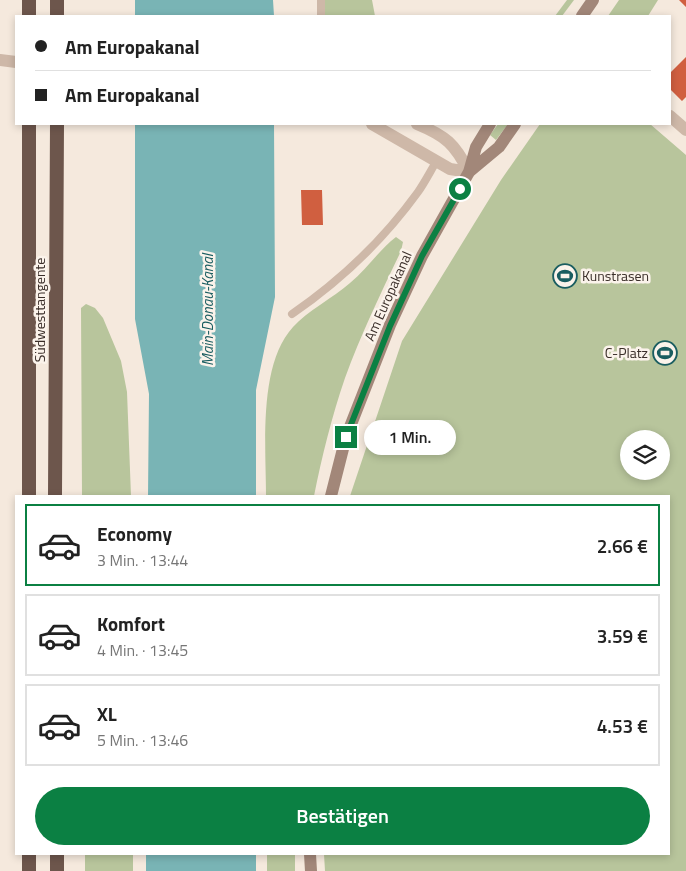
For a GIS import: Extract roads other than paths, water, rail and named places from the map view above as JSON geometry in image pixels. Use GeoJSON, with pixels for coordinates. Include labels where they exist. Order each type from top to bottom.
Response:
{"type":"FeatureCollection","features":[{"type":"Feature","properties":{"kind":"highway"},"geometry":{"type":"LineString","coordinates":[[29,0],[29,15]]}},
{"type":"Feature","properties":{"kind":"highway"},"geometry":{"type":"LineString","coordinates":[[57,0],[57,15]]}},
{"type":"Feature","properties":{"kind":"highway","name":"Südwesttangente"},"geometry":{"type":"LineString","coordinates":[[29,125],[29,495]]}},
{"type":"Feature","properties":{"kind":"highway","name":"Südwesttangente"},"geometry":{"type":"LineString","coordinates":[[56,495],[57,125]]}},
{"type":"Feature","properties":{"kind":"highway"},"geometry":{"type":"LineString","coordinates":[[29,855],[29,871]]}},
{"type":"Feature","properties":{"kind":"highway"},"geometry":{"type":"LineString","coordinates":[[56,855],[57,871]]}},
{"type":"Feature","properties":{"kind":"main road"},"geometry":{"type":"LineString","coordinates":[[583,15],[594,0]]}},
{"type":"Feature","properties":{"kind":"main road","name":"Am Europakanal"},"geometry":{"type":"LineString","coordinates":[[331,495],[346,437],[390,326],[422,256],[469,172],[476,147],[489,125]]}},
{"type":"Feature","properties":{"kind":"main road","name":"Am Europakanal"},"geometry":{"type":"LineString","coordinates":[[469,172],[499,147],[514,125]]}},
{"type":"Feature","properties":{"kind":"main road"},"geometry":{"type":"LineString","coordinates":[[310,855],[311,871]]}},
{"type":"Feature","properties":{"kind":"street"},"geometry":{"type":"LineString","coordinates":[[0,60],[15,62]]}},
{"type":"Feature","properties":{"kind":"street"},"geometry":{"type":"LineString","coordinates":[[671,117],[686,130]]}},
{"type":"Feature","properties":{"kind":"street"},"geometry":{"type":"LineString","coordinates":[[374,125],[450,169],[469,172]]}},
{"type":"Feature","properties":{"kind":"street"},"geometry":{"type":"LineString","coordinates":[[419,125],[448,140],[460,154],[469,172]]}},
{"type":"Feature","properties":{"kind":"lane"},"geometry":{"type":"LineString","coordinates":[[321,0],[321,15]]}},
{"type":"Feature","properties":{"kind":"lane"},"geometry":{"type":"LineString","coordinates":[[292,314],[314,299],[380,240],[419,190],[436,162]]}},
{"type":"Feature","properties":{"kind":"water"},"geometry":{"type":"Polygon","coordinates":[[[135,0],[273,0],[274,15],[135,15],[135,0]]]}},
{"type":"Feature","properties":{"kind":"water","name":"Main-Donau-Kanal"},"geometry":{"type":"Polygon","coordinates":[[[135,125],[274,125],[275,297],[256,390],[256,495],[148,495],[149,394],[135,319],[135,125]]]}},
{"type":"Feature","properties":{"kind":"water"},"geometry":{"type":"Polygon","coordinates":[[[146,855],[256,855],[256,871],[146,871],[146,855]]]}},
{"type":"Feature","properties":{"kind":"place","name":"Kunstrasen"},"geometry":{"type":"Point","coordinates":[565,276]}},
{"type":"Feature","properties":{"kind":"place","name":"C-Platz"},"geometry":{"type":"Point","coordinates":[665,353]}}]}
